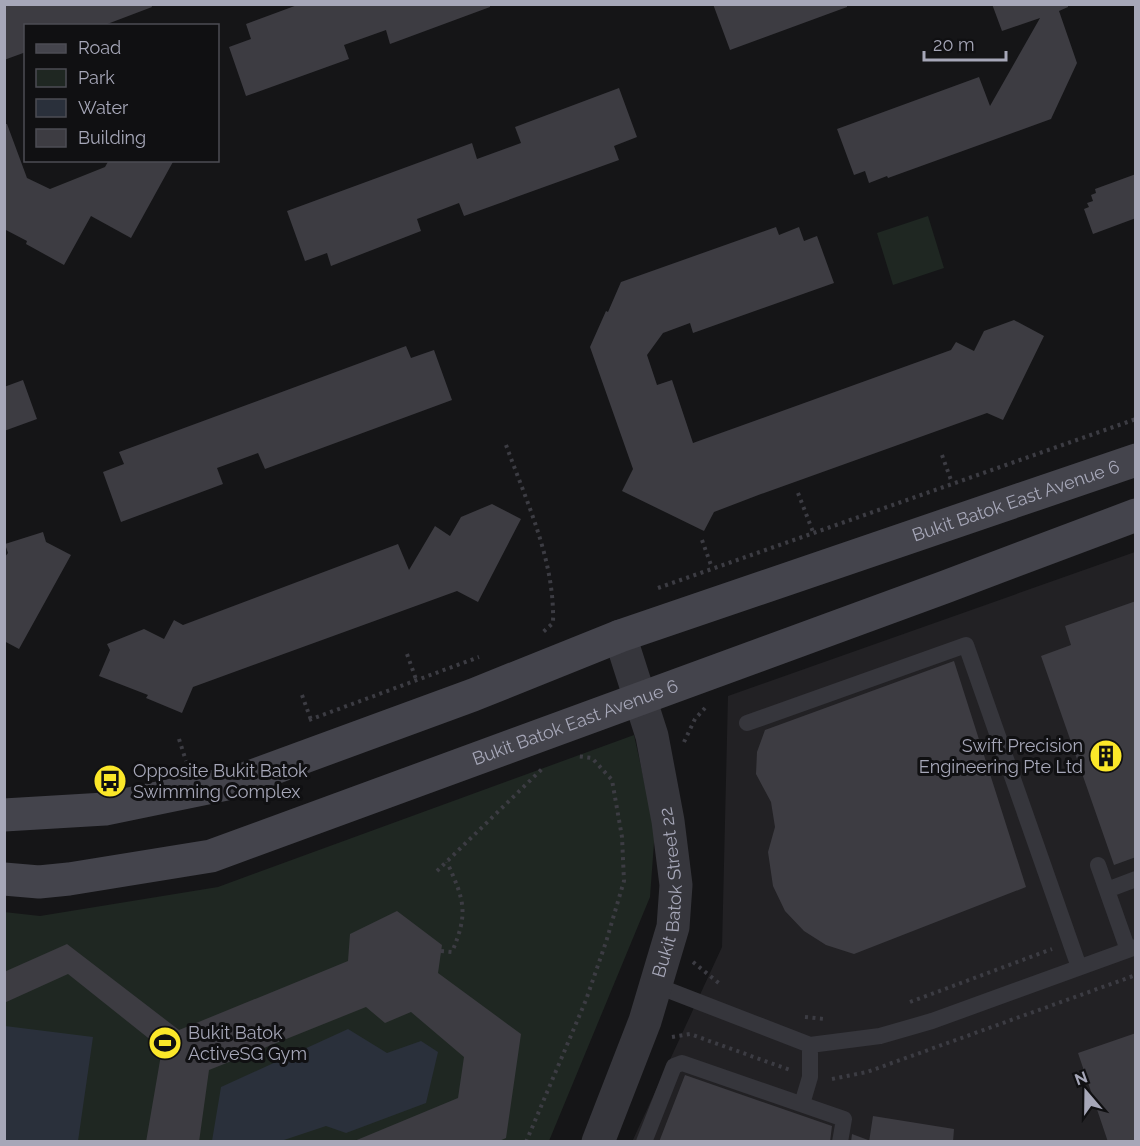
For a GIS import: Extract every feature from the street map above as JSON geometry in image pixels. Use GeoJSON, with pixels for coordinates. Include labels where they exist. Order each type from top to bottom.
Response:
{"type":"FeatureCollection","features":[{"type":"Feature","properties":{"kind":"main road","name":"Bukit Batok East Avenue 6"},"geometry":{"type":"LineString","coordinates":[[4,815],[105,809],[236,782],[473,695],[620,636],[1136,460]]}},
{"type":"Feature","properties":{"kind":"main road","name":"Bukit Batok East Avenue 6"},"geometry":{"type":"LineString","coordinates":[[4,879],[39,882],[69,879],[211,856],[1136,515]]}},
{"type":"Feature","properties":{"kind":"street","name":"Bukit Batok Street 22"},"geometry":{"type":"LineString","coordinates":[[598,1142],[645,1021],[673,927],[676,885],[668,821],[652,736],[620,636]]}},
{"type":"Feature","properties":{"kind":"lane"},"geometry":{"type":"LineString","coordinates":[[747,723],[966,645],[1079,968]]}},
{"type":"Feature","properties":{"kind":"lane"},"geometry":{"type":"LineString","coordinates":[[655,985],[810,1045],[891,1033],[932,1021],[1132,948],[1098,866]]}},
{"type":"Feature","properties":{"kind":"lane"},"geometry":{"type":"LineString","coordinates":[[1107,890],[1136,879]]}},
{"type":"Feature","properties":{"kind":"lane"},"geometry":{"type":"LineString","coordinates":[[802,1104],[810,1077],[810,1045]]}},
{"type":"Feature","properties":{"kind":"lane"},"geometry":{"type":"LineString","coordinates":[[644,1142],[674,1066],[682,1063],[844,1119],[840,1142]]}},
{"type":"Feature","properties":{"kind":"path"},"geometry":{"type":"LineString","coordinates":[[658,588],[1136,419]]}},
{"type":"Feature","properties":{"kind":"path"},"geometry":{"type":"LineString","coordinates":[[506,445],[547,560],[553,599],[553,623],[540,634]]}},
{"type":"Feature","properties":{"kind":"path"},"geometry":{"type":"LineString","coordinates":[[942,455],[952,483]]}},
{"type":"Feature","properties":{"kind":"path"},"geometry":{"type":"LineString","coordinates":[[798,493],[813,532]]}},
{"type":"Feature","properties":{"kind":"path"},"geometry":{"type":"LineString","coordinates":[[702,540],[712,568]]}},
{"type":"Feature","properties":{"kind":"path"},"geometry":{"type":"LineString","coordinates":[[407,654],[415,675]]}},
{"type":"Feature","properties":{"kind":"path"},"geometry":{"type":"LineString","coordinates":[[301,723],[488,654]]}},
{"type":"Feature","properties":{"kind":"path"},"geometry":{"type":"LineString","coordinates":[[302,695],[310,715]]}},
{"type":"Feature","properties":{"kind":"path"},"geometry":{"type":"LineString","coordinates":[[179,739],[186,763],[196,763]]}},
{"type":"Feature","properties":{"kind":"path"},"geometry":{"type":"LineString","coordinates":[[526,1142],[586,1000],[624,881],[622,837],[612,780],[592,758],[568,755]]}},
{"type":"Feature","properties":{"kind":"path"},"geometry":{"type":"LineString","coordinates":[[437,871],[545,766]]}},
{"type":"Feature","properties":{"kind":"path"},"geometry":{"type":"LineString","coordinates":[[441,951],[452,952],[462,929],[464,911],[447,861]]}},
{"type":"Feature","properties":{"kind":"path"},"geometry":{"type":"LineString","coordinates":[[903,1004],[1070,942]]}},
{"type":"Feature","properties":{"kind":"path"},"geometry":{"type":"LineString","coordinates":[[691,960],[724,988]]}},
{"type":"Feature","properties":{"kind":"path"},"geometry":{"type":"LineString","coordinates":[[797,1014],[808,1018],[829,1019]]}},
{"type":"Feature","properties":{"kind":"shaded area"},"geometry":{"type":"Polygon","coordinates":[[[1135,552],[1135,1141],[632,1142],[722,947],[728,696],[1135,552]]]}},
{"type":"Feature","properties":{"kind":"green space"},"geometry":{"type":"Polygon","coordinates":[[[928,216],[944,268],[893,285],[877,233],[928,216]]]}},
{"type":"Feature","properties":{"kind":"green space"},"geometry":{"type":"Polygon","coordinates":[[[634,735],[655,829],[650,897],[549,1141],[5,1141],[4,912],[40,916],[218,887],[634,735]]]}},
{"type":"Feature","properties":{"kind":"water"},"geometry":{"type":"Polygon","coordinates":[[[5,1026],[93,1037],[78,1141],[5,1141],[5,1026]]]}},
{"type":"Feature","properties":{"kind":"water"},"geometry":{"type":"Polygon","coordinates":[[[348,1029],[387,1053],[421,1041],[438,1052],[426,1103],[346,1133],[326,1126],[281,1141],[212,1141],[221,1087],[348,1029]]]}},
{"type":"Feature","properties":{"kind":"building"},"geometry":{"type":"Polygon","coordinates":[[[4,4],[151,4],[152,7],[107,24],[24,24],[24,53],[4,60],[4,4]]]}},
{"type":"Feature","properties":{"kind":"building"},"geometry":{"type":"Polygon","coordinates":[[[300,4],[490,4],[490,7],[390,44],[386,30],[344,45],[349,59],[246,96],[229,47],[251,39],[246,24],[300,4]]]}},
{"type":"Feature","properties":{"kind":"building"},"geometry":{"type":"Polygon","coordinates":[[[713,4],[847,4],[847,7],[730,50],[713,4]]]}},
{"type":"Feature","properties":{"kind":"building"},"geometry":{"type":"Polygon","coordinates":[[[992,4],[1068,4],[1068,7],[1059,11],[1077,63],[1051,119],[888,178],[887,176],[869,183],[865,171],[854,175],[837,129],[979,77],[990,106],[1040,18],[1002,31],[992,4]]]}},
{"type":"Feature","properties":{"kind":"building"},"geometry":{"type":"Polygon","coordinates":[[[619,88],[637,137],[614,146],[619,160],[464,216],[459,203],[417,219],[421,231],[331,266],[327,253],[305,261],[287,211],[472,143],[477,159],[521,143],[515,127],[619,88]]]}},
{"type":"Feature","properties":{"kind":"building"},"geometry":{"type":"Polygon","coordinates":[[[4,124],[7,124],[27,178],[50,189],[105,167],[108,162],[173,162],[131,238],[91,216],[64,265],[4,229],[4,124]]]}},
{"type":"Feature","properties":{"kind":"building"},"geometry":{"type":"Polygon","coordinates":[[[1136,174],[1136,218],[1093,234],[1084,209],[1089,207],[1087,203],[1093,201],[1091,195],[1096,193],[1095,189],[1136,174]]]}},
{"type":"Feature","properties":{"kind":"building"},"geometry":{"type":"Polygon","coordinates":[[[776,227],[779,235],[799,227],[804,241],[817,236],[834,283],[693,333],[690,323],[663,333],[647,355],[657,385],[672,380],[693,443],[951,350],[956,342],[974,351],[984,331],[1014,320],[1044,336],[1003,420],[987,413],[761,494],[714,512],[704,531],[622,491],[633,469],[590,347],[621,282],[776,227]]]}},
{"type":"Feature","properties":{"kind":"building"},"geometry":{"type":"Polygon","coordinates":[[[406,346],[411,358],[434,350],[452,400],[265,469],[258,453],[217,468],[223,484],[121,522],[103,472],[124,464],[119,452],[406,346]]]}},
{"type":"Feature","properties":{"kind":"building"},"geometry":{"type":"Polygon","coordinates":[[[23,380],[37,419],[4,431],[4,387],[23,380]]]}},
{"type":"Feature","properties":{"kind":"building"},"geometry":{"type":"Polygon","coordinates":[[[492,504],[521,519],[478,602],[457,591],[193,687],[182,713],[146,698],[148,695],[99,676],[110,650],[107,644],[144,629],[164,639],[174,620],[183,625],[398,544],[409,570],[435,526],[450,536],[461,517],[492,504]]]}},
{"type":"Feature","properties":{"kind":"building"},"geometry":{"type":"Polygon","coordinates":[[[43,532],[46,542],[71,555],[19,649],[4,641],[4,558],[8,553],[5,544],[43,532]]]}},
{"type":"Feature","properties":{"kind":"building","name":"Swift Precision Engineering Pte Ltd"},"geometry":{"type":"Polygon","coordinates":[[[1136,601],[1136,857],[1114,865],[1041,656],[1071,645],[1065,626],[1136,601]]]}},
{"type":"Feature","properties":{"kind":"building"},"geometry":{"type":"Polygon","coordinates":[[[954,661],[1026,887],[854,954],[826,945],[804,931],[785,911],[773,886],[768,852],[775,827],[771,802],[756,774],[757,752],[765,730],[954,661]]]}},
{"type":"Feature","properties":{"kind":"building"},"geometry":{"type":"Polygon","coordinates":[[[397,911],[442,945],[438,973],[521,1034],[506,1138],[497,1142],[352,1142],[458,1098],[464,1057],[411,1012],[385,1023],[366,1007],[209,1070],[199,1142],[146,1142],[162,1049],[68,974],[4,1003],[4,972],[67,944],[179,1030],[348,961],[350,934],[397,911]]]}},
{"type":"Feature","properties":{"kind":"building"},"geometry":{"type":"Polygon","coordinates":[[[1136,1033],[1136,1142],[1108,1142],[1078,1053],[1136,1033]]]}},
{"type":"Feature","properties":{"kind":"building"},"geometry":{"type":"Polygon","coordinates":[[[685,1075],[832,1126],[830,1142],[659,1142],[685,1075]]]}},
{"type":"Feature","properties":{"kind":"building"},"geometry":{"type":"Polygon","coordinates":[[[873,1116],[954,1129],[953,1142],[869,1142],[873,1116]]]}},
{"type":"Feature","properties":{"kind":"building"},"geometry":{"type":"Polygon","coordinates":[[[852,1134],[868,1140],[868,1142],[851,1142],[852,1134]]]}},
{"type":"Feature","properties":{"kind":"place","name":"Swift Precision Engineering Pte Ltd"},"geometry":{"type":"Point","coordinates":[1106,756]}},
{"type":"Feature","properties":{"kind":"place","name":"Opposite Bukit Batok Swimming Complex"},"geometry":{"type":"Point","coordinates":[110,781]}},
{"type":"Feature","properties":{"kind":"place","name":"Bukit Batok ActiveSG Gym"},"geometry":{"type":"Point","coordinates":[165,1043]}}]}
